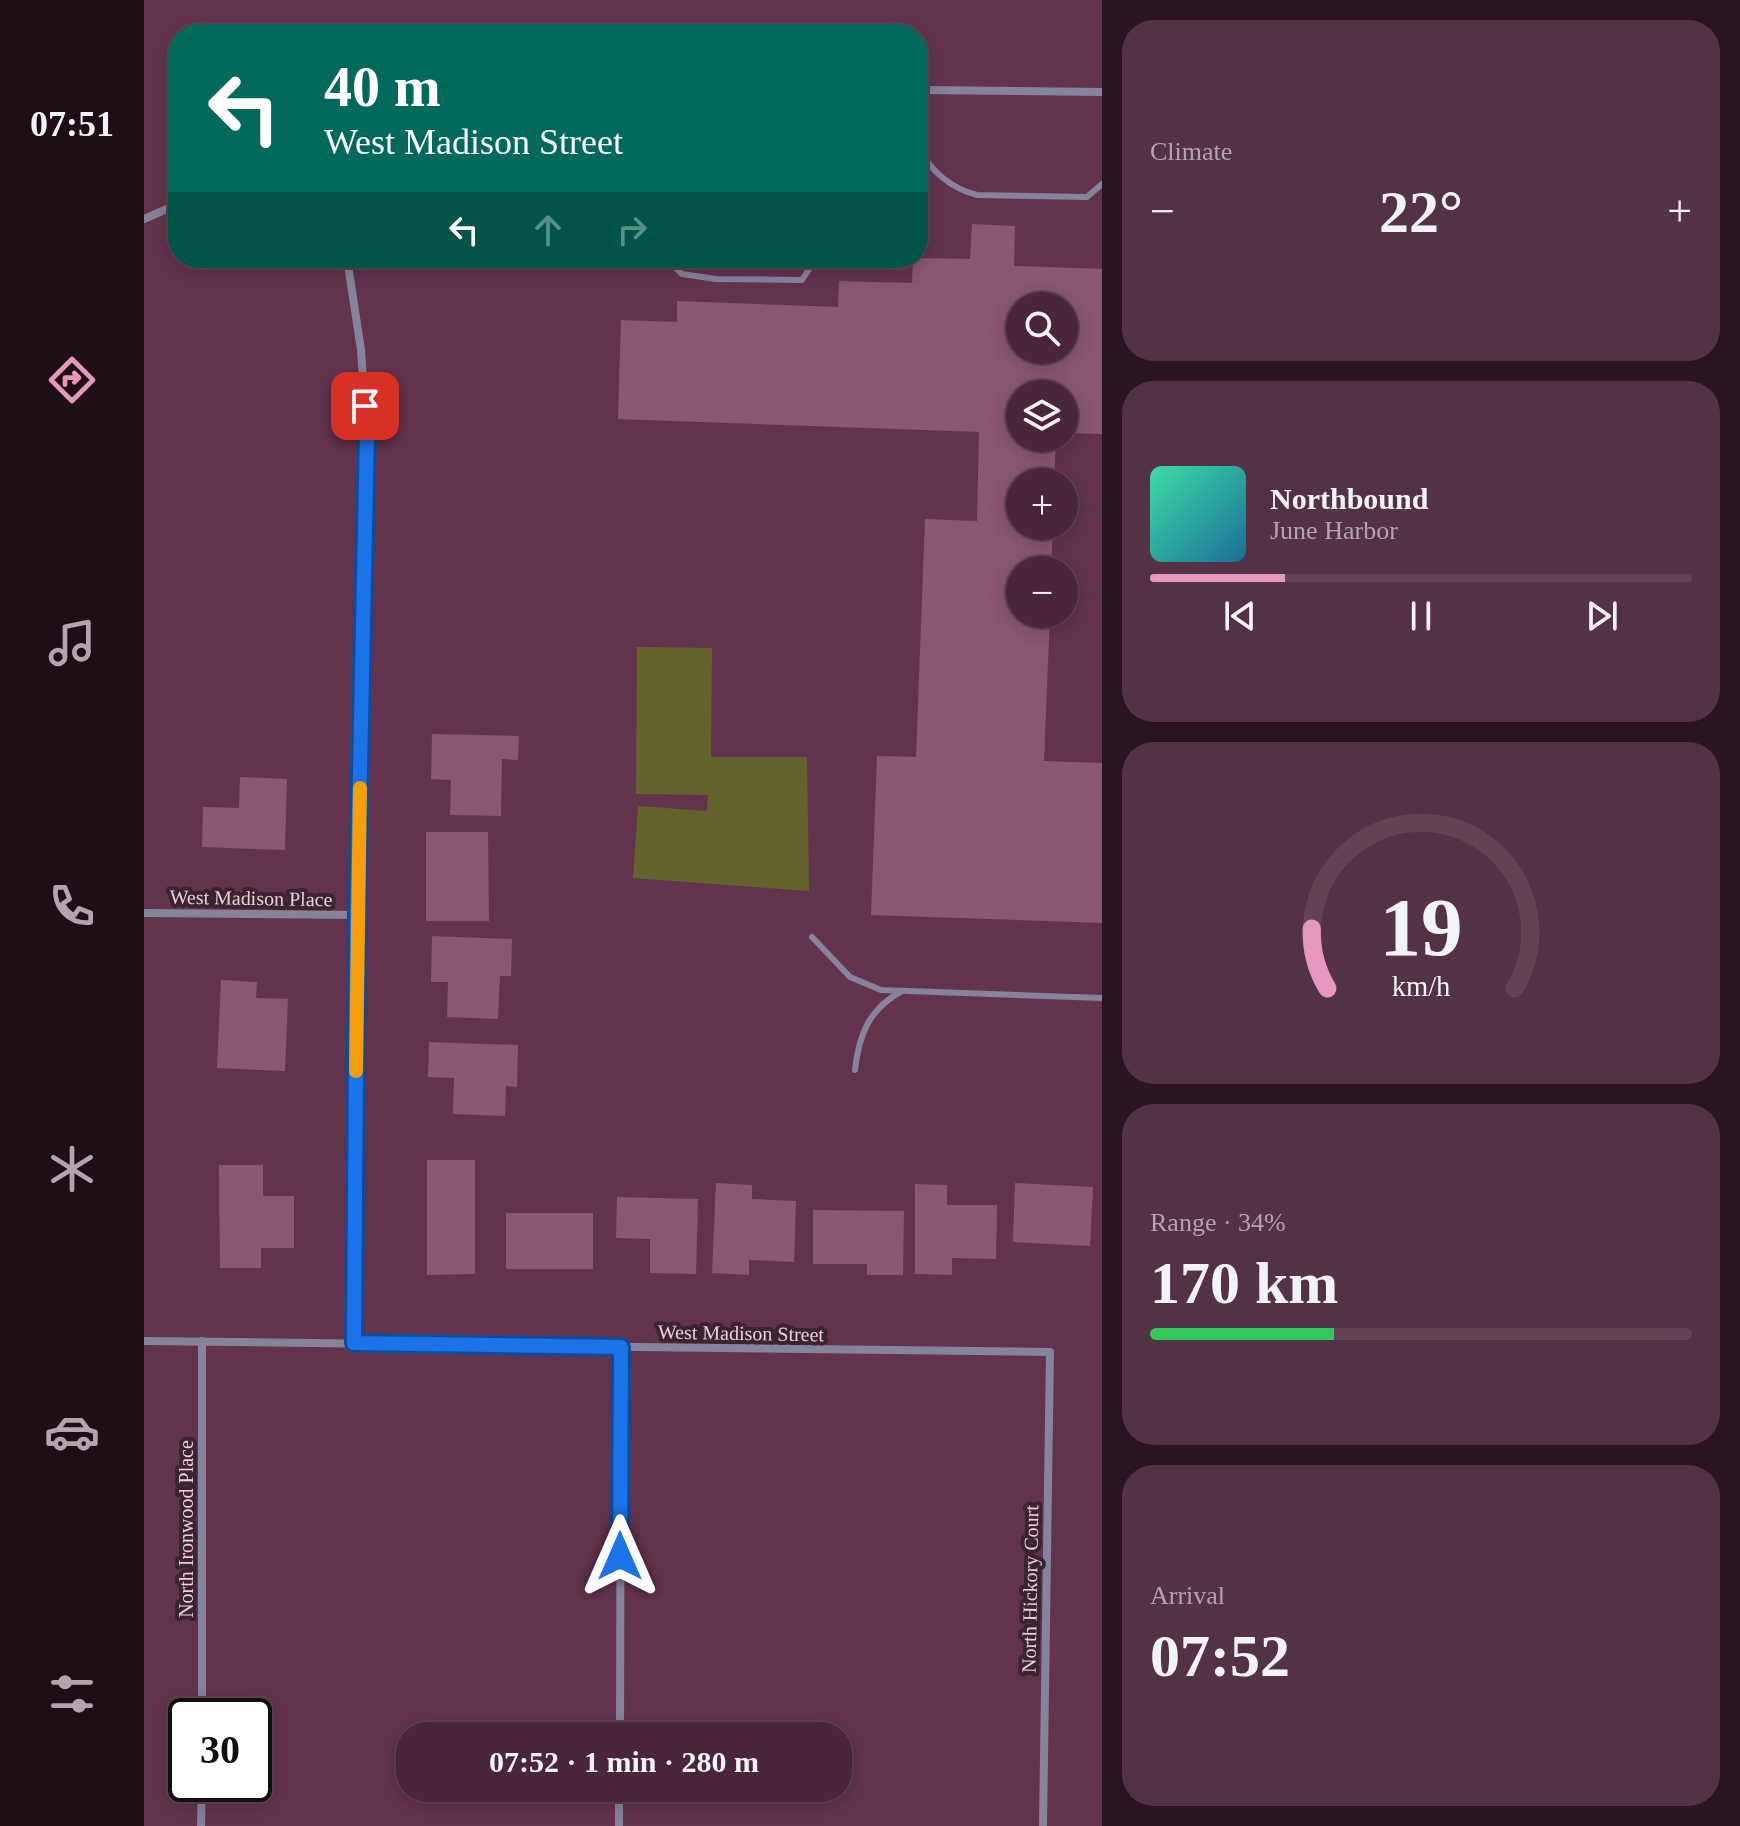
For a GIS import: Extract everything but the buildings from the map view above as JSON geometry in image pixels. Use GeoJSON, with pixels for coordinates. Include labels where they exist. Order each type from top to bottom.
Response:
{"type":"FeatureCollection","features":[{"type":"Feature","properties":{"kind":"street"},"geometry":{"type":"LineString","coordinates":[[928,90],[1102,92]]}},
{"type":"Feature","properties":{"kind":"street"},"geometry":{"type":"LineString","coordinates":[[144,219],[168,208]]}},
{"type":"Feature","properties":{"kind":"street"},"geometry":{"type":"LineString","coordinates":[[349,268],[361,350],[367,433],[357,915],[354,1343]]}},
{"type":"Feature","properties":{"kind":"street","name":"West Madison Place"},"geometry":{"type":"LineString","coordinates":[[144,913],[357,915]]}},
{"type":"Feature","properties":{"kind":"street","name":"West Madison Street"},"geometry":{"type":"LineString","coordinates":[[144,1341],[1050,1352]]}},
{"type":"Feature","properties":{"kind":"street","name":"North Ironwood Place"},"geometry":{"type":"LineString","coordinates":[[202,1341],[202,1698]]}},
{"type":"Feature","properties":{"kind":"street"},"geometry":{"type":"LineString","coordinates":[[620,1722],[621,1347]]}},
{"type":"Feature","properties":{"kind":"street","name":"North Hickory Court"},"geometry":{"type":"LineString","coordinates":[[1043,1826],[1050,1352]]}},
{"type":"Feature","properties":{"kind":"street"},"geometry":{"type":"LineString","coordinates":[[201,1826],[202,1802]]}},
{"type":"Feature","properties":{"kind":"street"},"geometry":{"type":"LineString","coordinates":[[619,1802],[619,1826]]}},
{"type":"Feature","properties":{"kind":"lane"},"geometry":{"type":"LineString","coordinates":[[928,162],[949,184],[977,195],[1087,197],[1102,184]]}},
{"type":"Feature","properties":{"kind":"lane"},"geometry":{"type":"LineString","coordinates":[[676,268],[682,274],[716,279],[802,280],[810,268]]}},
{"type":"Feature","properties":{"kind":"lane"},"geometry":{"type":"LineString","coordinates":[[812,937],[850,977],[881,990],[1102,998]]}},
{"type":"Feature","properties":{"kind":"lane"},"geometry":{"type":"LineString","coordinates":[[855,1070],[857,1048],[867,1023],[887,1000],[902,991]]}},
{"type":"Feature","properties":{"kind":"shaded area"},"geometry":{"type":"Polygon","coordinates":[[[637,647],[712,648],[711,757],[807,757],[809,891],[633,878],[638,806],[707,811],[708,795],[636,794],[637,647]]]}},
{"type":"Feature","properties":{"kind":"slow traffic"},"geometry":{"type":"LineString","coordinates":[[356,1071],[360,788]]}},
{"type":"Feature","properties":{"kind":"route"},"geometry":{"type":"LineString","coordinates":[[365,406],[354,1343],[621,1347],[620,1556]]}}]}
